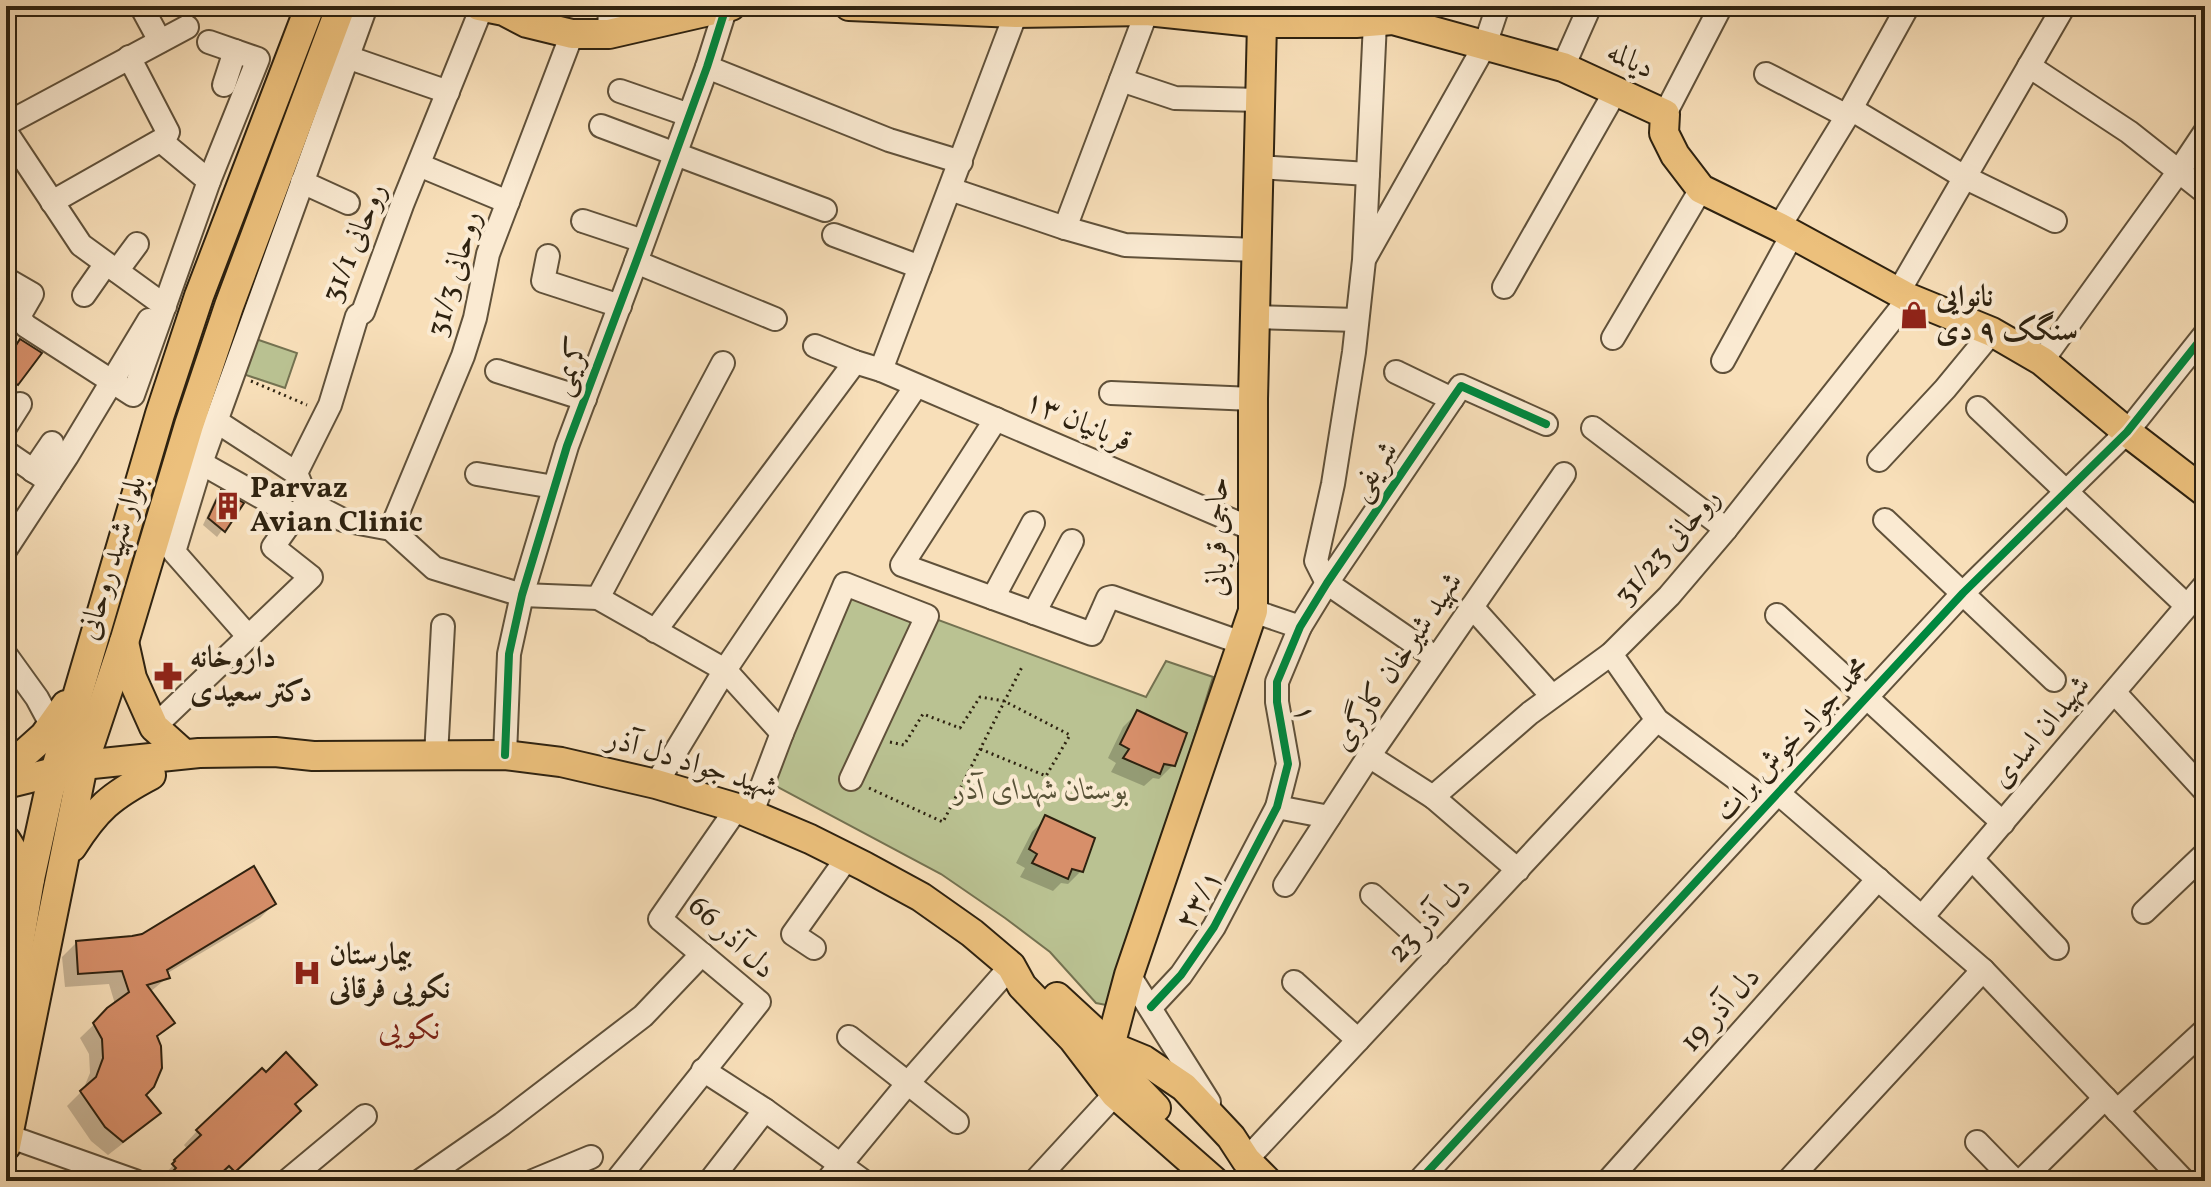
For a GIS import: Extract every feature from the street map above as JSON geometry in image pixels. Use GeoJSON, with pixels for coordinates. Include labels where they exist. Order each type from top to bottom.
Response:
{"type":"FeatureCollection","features":[{"type":"Feature","properties":{"kind":"main road","name":"بلوار شهید روحانی"},"geometry":{"type":"LineString","coordinates":[[7,1141],[63,862],[66,779],[84,677],[160,414],[199,296],[310,6]]}},
{"type":"Feature","properties":{"kind":"main road","name":"بلوار شهید روحانی"},"geometry":{"type":"LineString","coordinates":[[7,1014],[30,879],[66,779],[124,642],[219,336],[341,6]]}},
{"type":"Feature","properties":{"kind":"main road"},"geometry":{"type":"LineString","coordinates":[[492,7],[527,23],[572,34],[609,34],[728,6]]}},
{"type":"Feature","properties":{"kind":"main road","name":"دیالمه"},"geometry":{"type":"LineString","coordinates":[[849,6],[1016,13],[1147,11],[1375,16],[1563,67],[1665,114],[1664,133],[1675,155],[1701,189],[1904,295],[1992,332],[2042,361],[2205,492]]}},
{"type":"Feature","properties":{"kind":"main road","name":"حاجی قربانی"},"geometry":{"type":"LineString","coordinates":[[1110,1046],[1129,975],[1253,611],[1253,399],[1263,15]]}},
{"type":"Feature","properties":{"kind":"main road"},"geometry":{"type":"LineString","coordinates":[[107,597],[111,606],[119,611],[128,610],[135,604]]}},
{"type":"Feature","properties":{"kind":"main road"},"geometry":{"type":"LineString","coordinates":[[124,642],[132,678],[154,727],[184,754]]}},
{"type":"Feature","properties":{"kind":"main road"},"geometry":{"type":"LineString","coordinates":[[6,770],[52,726],[84,677]]}},
{"type":"Feature","properties":{"kind":"main road","name":"شهید جواد دل آذر"},"geometry":{"type":"LineString","coordinates":[[6,800],[66,779],[184,754],[505,755],[561,762],[656,784],[744,811],[810,839],[921,897],[972,933],[1011,966]]}},
{"type":"Feature","properties":{"kind":"main road","name":"شهید جواد دل آذر"},"geometry":{"type":"LineString","coordinates":[[66,779],[276,765],[313,756]]}},
{"type":"Feature","properties":{"kind":"main road"},"geometry":{"type":"LineString","coordinates":[[63,862],[88,821],[104,804],[151,775]]}},
{"type":"Feature","properties":{"kind":"main road"},"geometry":{"type":"LineString","coordinates":[[6,784],[66,779]]}},
{"type":"Feature","properties":{"kind":"main road"},"geometry":{"type":"LineString","coordinates":[[6,840],[30,879]]}},
{"type":"Feature","properties":{"kind":"main road"},"geometry":{"type":"LineString","coordinates":[[1011,966],[1033,974],[1110,1046],[1131,1082],[1192,1144],[1216,1181]]}},
{"type":"Feature","properties":{"kind":"main road"},"geometry":{"type":"LineString","coordinates":[[1011,966],[1022,986],[1073,1039],[1115,1094],[1216,1181]]}},
{"type":"Feature","properties":{"kind":"main road"},"geometry":{"type":"LineString","coordinates":[[1110,1046],[1144,1060],[1184,1087],[1267,1181]]}},
{"type":"Feature","properties":{"kind":"main road"},"geometry":{"type":"LineString","coordinates":[[1160,1113],[1158,1094],[1174,1084],[1184,1087]]}},
{"type":"Feature","properties":{"kind":"street"},"geometry":{"type":"LineString","coordinates":[[141,6],[160,41]]}},
{"type":"Feature","properties":{"kind":"street"},"geometry":{"type":"LineString","coordinates":[[248,636],[174,552],[201,463],[366,6]]}},
{"type":"Feature","properties":{"kind":"street"},"geometry":{"type":"LineString","coordinates":[[609,34],[610,6]]}},
{"type":"Feature","properties":{"kind":"street","name":"کریمی"},"geometry":{"type":"LineString","coordinates":[[505,755],[509,654],[522,595],[554,487],[728,6]]}},
{"type":"Feature","properties":{"kind":"street"},"geometry":{"type":"LineString","coordinates":[[1364,260],[1485,45],[1498,6]]}},
{"type":"Feature","properties":{"kind":"street"},"geometry":{"type":"LineString","coordinates":[[1563,67],[1590,6]]}},
{"type":"Feature","properties":{"kind":"street"},"geometry":{"type":"LineString","coordinates":[[1665,114],[1721,6]]}},
{"type":"Feature","properties":{"kind":"street","name":"روحانی 31/23"},"geometry":{"type":"LineString","coordinates":[[1433,797],[1530,713],[1611,654],[1669,596],[1726,529],[1904,295],[1966,178],[2064,6]]}},
{"type":"Feature","properties":{"kind":"street","name":"روحانی 31/1"},"geometry":{"type":"LineString","coordinates":[[296,473],[330,405],[357,316],[363,312],[448,92],[492,7]]}},
{"type":"Feature","properties":{"kind":"street"},"geometry":{"type":"LineString","coordinates":[[1723,361],[1785,231],[1904,8]]}},
{"type":"Feature","properties":{"kind":"street"},"geometry":{"type":"LineString","coordinates":[[1065,228],[1147,11]]}},
{"type":"Feature","properties":{"kind":"street"},"geometry":{"type":"LineString","coordinates":[[881,370],[1016,13]]}},
{"type":"Feature","properties":{"kind":"street"},"geometry":{"type":"LineString","coordinates":[[1375,16],[1364,260],[1354,352],[1333,484],[1316,561],[1327,583],[1436,658]]}},
{"type":"Feature","properties":{"kind":"street"},"geometry":{"type":"LineString","coordinates":[[6,124],[187,27]]}},
{"type":"Feature","properties":{"kind":"street","name":"روحانی 31/3"},"geometry":{"type":"LineString","coordinates":[[391,529],[463,356],[475,318],[488,254],[572,34]]}},
{"type":"Feature","properties":{"kind":"street"},"geometry":{"type":"LineString","coordinates":[[6,279],[32,294],[21,313],[21,320],[26,326],[133,395],[163,304],[258,59],[209,42]]}},
{"type":"Feature","properties":{"kind":"street"},"geometry":{"type":"LineString","coordinates":[[224,85],[235,51]]}},
{"type":"Feature","properties":{"kind":"street"},"geometry":{"type":"LineString","coordinates":[[52,202],[161,141],[168,132],[129,57]]}},
{"type":"Feature","properties":{"kind":"street"},"geometry":{"type":"LineString","coordinates":[[347,57],[448,92]]}},
{"type":"Feature","properties":{"kind":"street"},"geometry":{"type":"LineString","coordinates":[[2029,66],[2129,132],[2205,192]]}},
{"type":"Feature","properties":{"kind":"street"},"geometry":{"type":"LineString","coordinates":[[707,67],[889,140],[961,162]]}},
{"type":"Feature","properties":{"kind":"street"},"geometry":{"type":"LineString","coordinates":[[1766,74],[1849,112],[1966,178],[2055,221]]}},
{"type":"Feature","properties":{"kind":"street"},"geometry":{"type":"LineString","coordinates":[[1121,80],[1175,98],[1261,100]]}},
{"type":"Feature","properties":{"kind":"street"},"geometry":{"type":"LineString","coordinates":[[620,91],[689,115]]}},
{"type":"Feature","properties":{"kind":"street"},"geometry":{"type":"LineString","coordinates":[[1504,287],[1615,92]]}},
{"type":"Feature","properties":{"kind":"street"},"geometry":{"type":"LineString","coordinates":[[601,126],[825,210]]}},
{"type":"Feature","properties":{"kind":"street"},"geometry":{"type":"LineString","coordinates":[[6,132],[81,245],[163,304]]}},
{"type":"Feature","properties":{"kind":"street"},"geometry":{"type":"LineString","coordinates":[[2042,361],[2205,132]]}},
{"type":"Feature","properties":{"kind":"street"},"geometry":{"type":"LineString","coordinates":[[161,141],[209,181]]}},
{"type":"Feature","properties":{"kind":"street"},"geometry":{"type":"LineString","coordinates":[[419,165],[508,202]]}},
{"type":"Feature","properties":{"kind":"street"},"geometry":{"type":"LineString","coordinates":[[1259,167],[1368,174]]}},
{"type":"Feature","properties":{"kind":"street"},"geometry":{"type":"LineString","coordinates":[[302,182],[348,203]]}},
{"type":"Feature","properties":{"kind":"street"},"geometry":{"type":"LineString","coordinates":[[950,189],[1125,245],[1257,250]]}},
{"type":"Feature","properties":{"kind":"street"},"geometry":{"type":"LineString","coordinates":[[1613,338],[1701,189]]}},
{"type":"Feature","properties":{"kind":"street"},"geometry":{"type":"LineString","coordinates":[[583,221],[775,319]]}},
{"type":"Feature","properties":{"kind":"street"},"geometry":{"type":"LineString","coordinates":[[834,235],[920,267]]}},
{"type":"Feature","properties":{"kind":"street"},"geometry":{"type":"LineString","coordinates":[[84,295],[137,244]]}},
{"type":"Feature","properties":{"kind":"street"},"geometry":{"type":"LineString","coordinates":[[548,256],[543,281],[620,306]]}},
{"type":"Feature","properties":{"kind":"street"},"geometry":{"type":"LineString","coordinates":[[6,549],[13,525],[42,476],[112,382],[163,304]]}},
{"type":"Feature","properties":{"kind":"street"},"geometry":{"type":"LineString","coordinates":[[1255,317],[1357,320]]}},
{"type":"Feature","properties":{"kind":"street"},"geometry":{"type":"LineString","coordinates":[[1879,460],[1945,389],[1992,332]]}},
{"type":"Feature","properties":{"kind":"street","name":"محمد جواد خوش برات"},"geometry":{"type":"LineString","coordinates":[[1419,1181],[1963,593],[2127,432],[2205,334]]}},
{"type":"Feature","properties":{"kind":"street","name":"۱۳ قربانیان"},"geometry":{"type":"LineString","coordinates":[[815,346],[881,370],[1252,529]]}},
{"type":"Feature","properties":{"kind":"street"},"geometry":{"type":"LineString","coordinates":[[655,631],[855,362]]}},
{"type":"Feature","properties":{"kind":"street"},"geometry":{"type":"LineString","coordinates":[[598,598],[723,363]]}},
{"type":"Feature","properties":{"kind":"street"},"geometry":{"type":"LineString","coordinates":[[497,371],[585,399]]}},
{"type":"Feature","properties":{"kind":"street"},"geometry":{"type":"LineString","coordinates":[[1396,372],[1546,424]]}},
{"type":"Feature","properties":{"kind":"street"},"geometry":{"type":"LineString","coordinates":[[656,784],[725,670],[916,386]]}},
{"type":"Feature","properties":{"kind":"street"},"geometry":{"type":"LineString","coordinates":[[1111,393],[1253,399]]}},
{"type":"Feature","properties":{"kind":"street","name":"شریفی"},"geometry":{"type":"LineString","coordinates":[[1300,627],[1456,393]]}},
{"type":"Feature","properties":{"kind":"street"},"geometry":{"type":"LineString","coordinates":[[6,426],[20,404]]}},
{"type":"Feature","properties":{"kind":"street"},"geometry":{"type":"LineString","coordinates":[[1978,408],[2187,606]]}},
{"type":"Feature","properties":{"kind":"street"},"geometry":{"type":"LineString","coordinates":[[996,419],[903,563],[905,568],[1092,634],[1108,598],[1112,597],[1242,643]]}},
{"type":"Feature","properties":{"kind":"street"},"geometry":{"type":"LineString","coordinates":[[154,727],[311,577],[273,547],[302,509],[296,473],[216,421]]}},
{"type":"Feature","properties":{"kind":"street"},"geometry":{"type":"LineString","coordinates":[[1593,428],[1726,529]]}},
{"type":"Feature","properties":{"kind":"street"},"geometry":{"type":"LineString","coordinates":[[42,476],[52,443]]}},
{"type":"Feature","properties":{"kind":"street"},"geometry":{"type":"LineString","coordinates":[[6,452],[42,476]]}},
{"type":"Feature","properties":{"kind":"street"},"geometry":{"type":"LineString","coordinates":[[201,463],[302,509],[391,529],[434,568],[522,595],[598,598],[725,670],[782,733]]}},
{"type":"Feature","properties":{"kind":"street"},"geometry":{"type":"LineString","coordinates":[[477,474],[554,487]]}},
{"type":"Feature","properties":{"kind":"street","name":"شهید شیرخان کارگری"},"geometry":{"type":"LineString","coordinates":[[1285,885],[1369,756],[1564,474]]}},
{"type":"Feature","properties":{"kind":"street"},"geometry":{"type":"LineString","coordinates":[[1885,520],[2054,680]]}},
{"type":"Feature","properties":{"kind":"street"},"geometry":{"type":"LineString","coordinates":[[993,598],[1033,523]]}},
{"type":"Feature","properties":{"kind":"street"},"geometry":{"type":"LineString","coordinates":[[1034,613],[1072,541]]}},
{"type":"Feature","properties":{"kind":"street"},"geometry":{"type":"LineString","coordinates":[[744,811],[782,733],[845,584],[927,616],[851,779]]}},
{"type":"Feature","properties":{"kind":"street","name":"شهیدان اسدی"},"geometry":{"type":"LineString","coordinates":[[1922,917],[2205,585]]}},
{"type":"Feature","properties":{"kind":"street"},"geometry":{"type":"LineString","coordinates":[[1472,607],[1552,696]]}},
{"type":"Feature","properties":{"kind":"street"},"geometry":{"type":"LineString","coordinates":[[1253,611],[1300,627]]}},
{"type":"Feature","properties":{"kind":"street"},"geometry":{"type":"LineString","coordinates":[[1777,615],[2003,823]]}},
{"type":"Feature","properties":{"kind":"street"},"geometry":{"type":"LineString","coordinates":[[436,756],[443,626]]}},
{"type":"Feature","properties":{"kind":"street","name":"۱"},"geometry":{"type":"LineString","coordinates":[[1277,807],[1288,764],[1277,702],[1277,682],[1300,627]]}},
{"type":"Feature","properties":{"kind":"street"},"geometry":{"type":"LineString","coordinates":[[1611,654],[1657,720],[1772,797],[1878,879],[1983,970],[2184,1181]]}},
{"type":"Feature","properties":{"kind":"street"},"geometry":{"type":"LineString","coordinates":[[6,655],[37,698],[52,726]]}},
{"type":"Feature","properties":{"kind":"street"},"geometry":{"type":"LineString","coordinates":[[2114,692],[2204,787]]}},
{"type":"Feature","properties":{"kind":"street","name":"دل آذر 23"},"geometry":{"type":"LineString","coordinates":[[1238,1149],[1358,1040],[1657,720]]}},
{"type":"Feature","properties":{"kind":"street"},"geometry":{"type":"LineString","coordinates":[[1369,756],[1433,797],[1518,870]]}},
{"type":"Feature","properties":{"kind":"street"},"geometry":{"type":"LineString","coordinates":[[1277,807],[1329,817]]}},
{"type":"Feature","properties":{"kind":"street","name":"۲۳/۱"},"geometry":{"type":"LineString","coordinates":[[1151,1007],[1181,975],[1214,927],[1277,807]]}},
{"type":"Feature","properties":{"kind":"street","name":"دل آذر 66"},"geometry":{"type":"LineString","coordinates":[[616,1181],[759,1002],[660,919],[744,811]]}},
{"type":"Feature","properties":{"kind":"street"},"geometry":{"type":"LineString","coordinates":[[2144,912],[2205,854]]}},
{"type":"Feature","properties":{"kind":"street"},"geometry":{"type":"LineString","coordinates":[[814,948],[793,934],[847,858]]}},
{"type":"Feature","properties":{"kind":"street"},"geometry":{"type":"LineString","coordinates":[[1972,859],[2057,948]]}},
{"type":"Feature","properties":{"kind":"street","name":"دل آذر 19"},"geometry":{"type":"LineString","coordinates":[[1608,1181],[1878,879]]}},
{"type":"Feature","properties":{"kind":"street"},"geometry":{"type":"LineString","coordinates":[[1372,895],[1438,955]]}},
{"type":"Feature","properties":{"kind":"street"},"geometry":{"type":"LineString","coordinates":[[420,1181],[502,1124],[643,1016],[702,954]]}},
{"type":"Feature","properties":{"kind":"street"},"geometry":{"type":"LineString","coordinates":[[834,1173],[1011,966]]}},
{"type":"Feature","properties":{"kind":"street"},"geometry":{"type":"LineString","coordinates":[[1788,1181],[1983,970]]}},
{"type":"Feature","properties":{"kind":"street"},"geometry":{"type":"LineString","coordinates":[[1129,975],[1238,1149]]}},
{"type":"Feature","properties":{"kind":"street"},"geometry":{"type":"LineString","coordinates":[[1294,982],[1358,1040]]}},
{"type":"Feature","properties":{"kind":"street"},"geometry":{"type":"LineString","coordinates":[[2021,1181],[2111,1104],[2205,1030]]}},
{"type":"Feature","properties":{"kind":"street"},"geometry":{"type":"LineString","coordinates":[[849,1037],[957,1122]]}},
{"type":"Feature","properties":{"kind":"street"},"geometry":{"type":"LineString","coordinates":[[703,1070],[765,1110],[834,1173],[863,1181]]}},
{"type":"Feature","properties":{"kind":"street"},"geometry":{"type":"LineString","coordinates":[[1035,1181],[1115,1094]]}},
{"type":"Feature","properties":{"kind":"street"},"geometry":{"type":"LineString","coordinates":[[710,1181],[765,1110]]}},
{"type":"Feature","properties":{"kind":"street"},"geometry":{"type":"LineString","coordinates":[[287,1181],[365,1116]]}},
{"type":"Feature","properties":{"kind":"street"},"geometry":{"type":"LineString","coordinates":[[7,1141],[135,1181]]}},
{"type":"Feature","properties":{"kind":"street"},"geometry":{"type":"LineString","coordinates":[[1977,1142],[2015,1181]]}},
{"type":"Feature","properties":{"kind":"street"},"geometry":{"type":"LineString","coordinates":[[533,1181],[591,1157]]}},
{"type":"Feature","properties":{"kind":"path"},"geometry":{"type":"LineString","coordinates":[[233,373],[326,413]]}},
{"type":"Feature","properties":{"kind":"path"},"geometry":{"type":"LineString","coordinates":[[851,779],[943,822],[1023,665]]}},
{"type":"Feature","properties":{"kind":"path"},"geometry":{"type":"LineString","coordinates":[[871,736],[904,745],[923,714],[960,728],[980,697],[1004,701],[1070,735],[1046,776],[980,749]]}},
{"type":"Feature","properties":{"kind":"green space"},"geometry":{"type":"Polygon","coordinates":[[[253,338],[297,353],[285,388],[240,373],[253,338]]]}},
{"type":"Feature","properties":{"kind":"green space","name":"بوستان شهدای آذر"},"geometry":{"type":"Polygon","coordinates":[[[852,588],[1146,697],[1166,661],[1213,677],[1113,1000],[1106,1005],[1096,1003],[1050,952],[941,874],[761,778],[852,588]]]}},
{"type":"Feature","properties":{"kind":"building"},"geometry":{"type":"Polygon","coordinates":[[[20,339],[42,353],[18,385],[6,377],[6,361],[20,339]]]}},
{"type":"Feature","properties":{"kind":"building","name":"Parvaz Avian Clinic"},"geometry":{"type":"Polygon","coordinates":[[[221,490],[244,503],[225,532],[208,518],[221,490]]]}},
{"type":"Feature","properties":{"kind":"building"},"geometry":{"type":"Polygon","coordinates":[[[1137,710],[1187,733],[1175,766],[1164,764],[1160,774],[1123,758],[1129,749],[1120,744],[1137,710]]]}},
{"type":"Feature","properties":{"kind":"building"},"geometry":{"type":"Polygon","coordinates":[[[1045,815],[1095,838],[1083,872],[1072,869],[1068,879],[1032,863],[1037,854],[1029,849],[1045,815]]]}},
{"type":"Feature","properties":{"kind":"building"},"geometry":{"type":"Polygon","coordinates":[[[254,866],[276,904],[167,970],[170,978],[147,985],[175,1023],[157,1036],[161,1046],[162,1068],[154,1087],[146,1095],[161,1113],[123,1142],[105,1127],[80,1091],[96,1077],[103,1058],[102,1039],[93,1023],[129,992],[122,971],[78,974],[76,941],[142,934],[254,866]]]}},
{"type":"Feature","properties":{"kind":"building"},"geometry":{"type":"Polygon","coordinates":[[[286,1052],[317,1085],[295,1104],[301,1111],[235,1172],[229,1166],[213,1181],[163,1181],[176,1168],[172,1164],[174,1160],[201,1135],[196,1130],[262,1068],[266,1072],[286,1052]]]}},
{"type":"Feature","properties":{"kind":"cycle path"},"geometry":{"type":"LineString","coordinates":[[505,755],[509,654],[522,595],[567,446],[707,67],[726,7]]}},
{"type":"Feature","properties":{"kind":"cycle path"},"geometry":{"type":"LineString","coordinates":[[1419,1181],[1963,593],[2127,432],[2205,334]]}},
{"type":"Feature","properties":{"kind":"cycle path"},"geometry":{"type":"LineString","coordinates":[[1151,1007],[1181,975],[1214,927],[1277,807],[1288,764],[1277,702],[1277,682],[1300,627],[1327,583],[1461,386],[1546,424]]}},
{"type":"Feature","properties":{"kind":"place","name":"نانوایی سنگک ۹ دی"},"geometry":{"type":"Point","coordinates":[1914,315]}},
{"type":"Feature","properties":{"kind":"place","name":"Parvaz Avian Clinic"},"geometry":{"type":"Point","coordinates":[228,506]}},
{"type":"Feature","properties":{"kind":"place","name":"داروخانه دکتر سعیدی"},"geometry":{"type":"Point","coordinates":[168,676]}},
{"type":"Feature","properties":{"kind":"place","name":"بیمارستان نکویی فرقانی"},"geometry":{"type":"Point","coordinates":[307,973]}},
{"type":"Feature","properties":{"kind":"district","name":"نکویی"},"geometry":{"type":"Point","coordinates":[409,1031]}}]}
